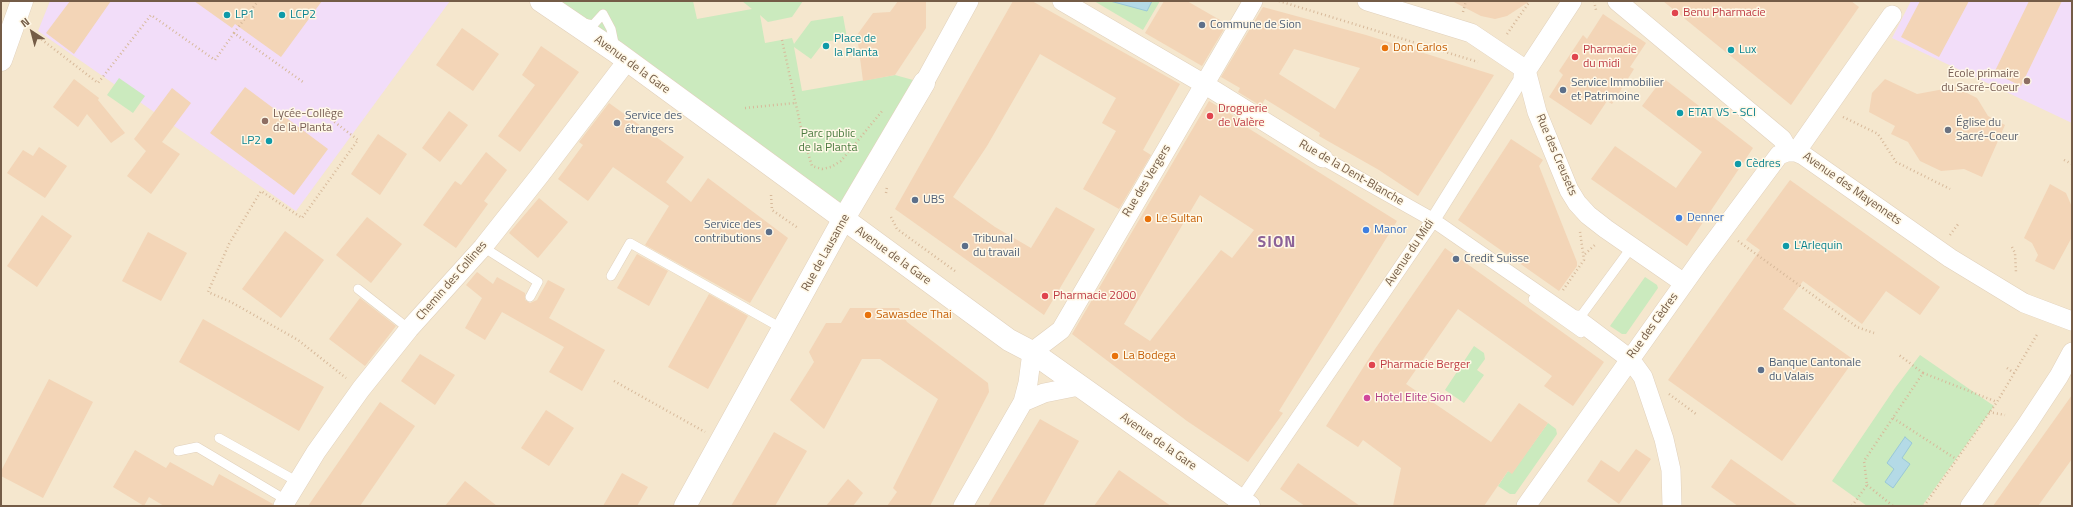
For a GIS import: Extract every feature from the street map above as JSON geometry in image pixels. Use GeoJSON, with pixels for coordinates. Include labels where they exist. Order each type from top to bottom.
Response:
{"type":"FeatureCollection","features":[{"type":"Feature","properties":{"kind":"street"},"geometry":{"type":"LineString","coordinates":[[1,60],[22,1]]}},
{"type":"Feature","properties":{"kind":"street","name":"Avenue de la Gare"},"geometry":{"type":"LineString","coordinates":[[541,1],[622,57],[1009,340],[1032,352],[1245,503]]}},
{"type":"Feature","properties":{"kind":"street","name":"Rue de Lausanne"},"geometry":{"type":"LineString","coordinates":[[685,506],[843,220],[924,83],[969,1]]}},
{"type":"Feature","properties":{"kind":"street","name":"Rue de la Dent-Blanche"},"geometry":{"type":"LineString","coordinates":[[1062,1],[1204,84],[1323,158],[1433,220],[1554,302],[1622,354]]}},
{"type":"Feature","properties":{"kind":"street","name":"Rue des Vergers"},"geometry":{"type":"LineString","coordinates":[[1032,352],[1061,330],[1253,1]]}},
{"type":"Feature","properties":{"kind":"street"},"geometry":{"type":"LineString","coordinates":[[1367,1],[1465,31],[1501,53],[1524,73]]}},
{"type":"Feature","properties":{"kind":"street","name":"Avenue du Midi"},"geometry":{"type":"LineString","coordinates":[[1245,503],[1433,220],[1524,73],[1572,1]]}},
{"type":"Feature","properties":{"kind":"street","name":"Avenue des Mayennets"},"geometry":{"type":"LineString","coordinates":[[1617,1],[1782,139],[1792,152],[1968,269],[2024,303],[2072,321]]}},
{"type":"Feature","properties":{"kind":"street","name":"Rue des Cèdres"},"geometry":{"type":"LineString","coordinates":[[1526,506],[1622,354],[1684,283],[1779,155],[1792,152],[1826,108],[1892,15]]}},
{"type":"Feature","properties":{"kind":"street","name":"Chemin des Collines"},"geometry":{"type":"LineString","coordinates":[[284,503],[316,452],[361,389],[409,329],[483,247],[540,175],[622,57]]}},
{"type":"Feature","properties":{"kind":"street","name":"Rue des Creusets"},"geometry":{"type":"LineString","coordinates":[[1524,73],[1537,112],[1569,190],[1588,215],[1631,248],[1684,283]]}},
{"type":"Feature","properties":{"kind":"street"},"geometry":{"type":"LineString","coordinates":[[963,506],[1023,402],[1028,384],[1032,352]]}},
{"type":"Feature","properties":{"kind":"street"},"geometry":{"type":"LineString","coordinates":[[1970,506],[2030,420],[2072,352]]}},
{"type":"Feature","properties":{"kind":"street"},"geometry":{"type":"LineString","coordinates":[[1622,354],[1643,377],[1660,424],[1671,470],[1672,506]]}},
{"type":"Feature","properties":{"kind":"street"},"geometry":{"type":"LineString","coordinates":[[1023,402],[1044,394],[1079,386]]}},
{"type":"Feature","properties":{"kind":"lane"},"geometry":{"type":"LineString","coordinates":[[611,276],[630,243],[783,329]]}},
{"type":"Feature","properties":{"kind":"lane"},"geometry":{"type":"LineString","coordinates":[[483,247],[538,282],[530,297]]}},
{"type":"Feature","properties":{"kind":"lane"},"geometry":{"type":"LineString","coordinates":[[1578,320],[1631,248]]}},
{"type":"Feature","properties":{"kind":"lane"},"geometry":{"type":"LineString","coordinates":[[358,289],[409,329]]}},
{"type":"Feature","properties":{"kind":"lane"},"geometry":{"type":"LineString","coordinates":[[1533,298],[1603,349],[1622,354]]}},
{"type":"Feature","properties":{"kind":"lane"},"geometry":{"type":"LineString","coordinates":[[219,438],[298,482]]}},
{"type":"Feature","properties":{"kind":"lane"},"geometry":{"type":"LineString","coordinates":[[178,451],[197,447],[284,503]]}},
{"type":"Feature","properties":{"kind":"path"},"geometry":{"type":"LineString","coordinates":[[31,32],[98,83],[151,15],[215,60],[258,1]]}},
{"type":"Feature","properties":{"kind":"path"},"geometry":{"type":"LineString","coordinates":[[1279,1],[1490,66],[1501,53],[1507,35],[1530,1]]}},
{"type":"Feature","properties":{"kind":"path"},"geometry":{"type":"LineString","coordinates":[[1594,1],[1596,10]]}},
{"type":"Feature","properties":{"kind":"path"},"geometry":{"type":"LineString","coordinates":[[234,33],[303,82]]}},
{"type":"Feature","properties":{"kind":"path"},"geometry":{"type":"LineString","coordinates":[[782,40],[812,166],[822,169],[831,168],[847,153]]}},
{"type":"Feature","properties":{"kind":"path"},"geometry":{"type":"LineString","coordinates":[[745,108],[796,103]]}},
{"type":"Feature","properties":{"kind":"path"},"geometry":{"type":"LineString","coordinates":[[1826,108],[1878,134],[1896,162],[1950,189]]}},
{"type":"Feature","properties":{"kind":"path"},"geometry":{"type":"LineString","coordinates":[[328,117],[358,140],[302,218],[261,191],[229,244],[208,292],[231,302],[298,340],[361,389]]}},
{"type":"Feature","properties":{"kind":"path"},"geometry":{"type":"LineString","coordinates":[[2064,160],[2072,164]]}},
{"type":"Feature","properties":{"kind":"path"},"geometry":{"type":"LineString","coordinates":[[771,195],[772,210],[798,228]]}},
{"type":"Feature","properties":{"kind":"path"},"geometry":{"type":"LineString","coordinates":[[891,217],[897,229],[955,270]]}},
{"type":"Feature","properties":{"kind":"path"},"geometry":{"type":"LineString","coordinates":[[1950,236],[1959,223]]}},
{"type":"Feature","properties":{"kind":"path"},"geometry":{"type":"LineString","coordinates":[[1554,302],[1584,260],[1585,254],[1578,226]]}},
{"type":"Feature","properties":{"kind":"path"},"geometry":{"type":"LineString","coordinates":[[1585,254],[1599,241]]}},
{"type":"Feature","properties":{"kind":"path"},"geometry":{"type":"LineString","coordinates":[[1738,241],[1857,327],[1874,333]]}},
{"type":"Feature","properties":{"kind":"path"},"geometry":{"type":"LineString","coordinates":[[2012,247],[2015,253],[2016,272]]}},
{"type":"Feature","properties":{"kind":"path"},"geometry":{"type":"LineString","coordinates":[[1924,506],[1997,402],[2038,333]]}},
{"type":"Feature","properties":{"kind":"path"},"geometry":{"type":"LineString","coordinates":[[1899,355],[1922,373],[1997,402]]}},
{"type":"Feature","properties":{"kind":"path"},"geometry":{"type":"LineString","coordinates":[[2007,368],[2014,373]]}},
{"type":"Feature","properties":{"kind":"path"},"geometry":{"type":"LineString","coordinates":[[1852,506],[1867,486],[1864,461],[1922,373]]}},
{"type":"Feature","properties":{"kind":"path"},"geometry":{"type":"LineString","coordinates":[[614,381],[707,433]]}},
{"type":"Feature","properties":{"kind":"path"},"geometry":{"type":"LineString","coordinates":[[1664,391],[1696,414]]}},
{"type":"Feature","properties":{"kind":"path"},"geometry":{"type":"LineString","coordinates":[[1989,412],[2005,415]]}},
{"type":"Feature","properties":{"kind":"path"},"geometry":{"type":"LineString","coordinates":[[1893,418],[1956,459]]}},
{"type":"Feature","properties":{"kind":"path"},"geometry":{"type":"LineString","coordinates":[[1867,486],[1893,506]]}},
{"type":"Feature","properties":{"kind":"shaded area"},"geometry":{"type":"Polygon","coordinates":[[[1,1],[2072,1],[2072,506],[1,506],[1,1]]]}},
{"type":"Feature","properties":{"kind":"shaded area","name":"Lycée-Collège de la Planta"},"geometry":{"type":"Polygon","coordinates":[[[50,1],[450,1],[296,211],[38,31],[50,1]]]}},
{"type":"Feature","properties":{"kind":"shaded area","name":"École primaire du Sacré-Coeur"},"geometry":{"type":"Polygon","coordinates":[[[1911,1],[2072,1],[2072,123],[1892,38],[1911,1]]]}},
{"type":"Feature","properties":{"kind":"green space","name":"Parc public de la Planta"},"geometry":{"type":"Polygon","coordinates":[[[542,1],[693,1],[697,19],[752,9],[742,1],[803,1],[792,17],[768,22],[760,15],[765,43],[792,38],[794,44],[811,21],[843,16],[847,38],[824,42],[811,59],[794,47],[802,91],[895,75],[924,83],[843,220],[542,1]]]}},
{"type":"Feature","properties":{"kind":"green space"},"geometry":{"type":"Polygon","coordinates":[[[1094,1],[1160,1],[1143,30],[1094,1]]]}},
{"type":"Feature","properties":{"kind":"green space"},"geometry":{"type":"Polygon","coordinates":[[[119,78],[145,96],[133,113],[107,95],[119,78]]]}},
{"type":"Feature","properties":{"kind":"green space"},"geometry":{"type":"Polygon","coordinates":[[[1645,277],[1657,285],[1658,288],[1626,334],[1622,334],[1610,326],[1645,277]]]}},
{"type":"Feature","properties":{"kind":"green space"},"geometry":{"type":"Polygon","coordinates":[[[1474,346],[1484,353],[1485,359],[1477,370],[1484,375],[1464,403],[1445,390],[1474,346]]]}},
{"type":"Feature","properties":{"kind":"green space"},"geometry":{"type":"Polygon","coordinates":[[[1920,355],[1994,406],[1922,506],[1867,506],[1832,481],[1895,388],[1920,355]]]}},
{"type":"Feature","properties":{"kind":"green space"},"geometry":{"type":"Polygon","coordinates":[[[1548,423],[1556,429],[1557,434],[1515,494],[1510,494],[1498,486],[1508,471],[1512,473],[1548,423]]]}},
{"type":"Feature","properties":{"kind":"water"},"geometry":{"type":"Polygon","coordinates":[[[1110,1],[1152,1],[1147,11],[1110,1]]]}},
{"type":"Feature","properties":{"kind":"water"},"geometry":{"type":"Polygon","coordinates":[[[1905,437],[1912,443],[1902,458],[1910,464],[1893,488],[1885,482],[1894,469],[1887,463],[1905,437]]]}},
{"type":"Feature","properties":{"kind":"building"},"geometry":{"type":"Polygon","coordinates":[[[70,1],[111,1],[74,54],[46,33],[70,1]]]}},
{"type":"Feature","properties":{"kind":"building","name":"LCP2"},"geometry":{"type":"Polygon","coordinates":[[[194,1],[322,1],[281,57],[235,24],[232,28],[194,1]]]}},
{"type":"Feature","properties":{"kind":"building"},"geometry":{"type":"Polygon","coordinates":[[[898,1],[926,1],[926,28],[895,75],[863,81],[857,35],[873,13],[890,12],[898,1]]]}},
{"type":"Feature","properties":{"kind":"building"},"geometry":{"type":"Polygon","coordinates":[[[1013,1],[1032,1],[1180,84],[1143,150],[1151,155],[1119,209],[1083,189],[1116,131],[1102,123],[1116,98],[1040,54],[987,146],[953,197],[995,227],[1031,248],[1056,207],[1095,229],[1044,315],[895,209],[1013,1]]]}},
{"type":"Feature","properties":{"kind":"building"},"geometry":{"type":"Polygon","coordinates":[[[1164,1],[1187,1],[1227,24],[1202,66],[1145,33],[1164,1]]]}},
{"type":"Feature","properties":{"kind":"building"},"geometry":{"type":"Polygon","coordinates":[[[1452,1],[1530,1],[1507,16],[1495,19],[1481,16],[1452,1]]]}},
{"type":"Feature","properties":{"kind":"building"},"geometry":{"type":"Polygon","coordinates":[[[1663,1],[1851,1],[1859,7],[1791,105],[1663,1]]]}},
{"type":"Feature","properties":{"kind":"building"},"geometry":{"type":"Polygon","coordinates":[[[1920,1],[1969,1],[1939,57],[1901,37],[1920,1]]]}},
{"type":"Feature","properties":{"kind":"building"},"geometry":{"type":"Polygon","coordinates":[[[2029,1],[2062,1],[2021,86],[1994,73],[2029,1]]]}},
{"type":"Feature","properties":{"kind":"building"},"geometry":{"type":"Polygon","coordinates":[[[1263,7],[1366,35],[1494,75],[1418,196],[1379,170],[1319,136],[1320,133],[1265,99],[1261,106],[1238,92],[1240,88],[1221,77],[1263,7]],[[1294,49],[1279,74],[1335,109],[1360,68],[1294,49]]]}},
{"type":"Feature","properties":{"kind":"building"},"geometry":{"type":"Polygon","coordinates":[[[1603,14],[1646,43],[1630,67],[1634,69],[1612,104],[1607,101],[1591,125],[1549,97],[1563,75],[1559,71],[1583,35],[1587,39],[1603,14]]]}},
{"type":"Feature","properties":{"kind":"building"},"geometry":{"type":"Polygon","coordinates":[[[462,28],[499,54],[473,91],[436,65],[462,28]]]}},
{"type":"Feature","properties":{"kind":"building"},"geometry":{"type":"Polygon","coordinates":[[[541,46],[579,72],[520,152],[498,136],[535,85],[522,75],[541,46]]]}},
{"type":"Feature","properties":{"kind":"building"},"geometry":{"type":"Polygon","coordinates":[[[1663,78],[1753,148],[1687,246],[1591,179],[1615,146],[1676,188],[1702,152],[1642,106],[1663,78]]]}},
{"type":"Feature","properties":{"kind":"building"},"geometry":{"type":"Polygon","coordinates":[[[74,79],[99,98],[98,100],[125,133],[111,143],[87,114],[78,127],[53,107],[74,79]]]}},
{"type":"Feature","properties":{"kind":"building","name":"Église du Sacré-Coeur"},"geometry":{"type":"Polygon","coordinates":[[[1885,79],[1917,94],[1955,87],[1977,98],[1988,116],[2005,125],[1982,177],[1964,169],[1941,171],[1920,161],[1908,142],[1891,134],[1895,126],[1869,112],[1872,93],[1885,79]]]}},
{"type":"Feature","properties":{"kind":"building","name":"LP2"},"geometry":{"type":"Polygon","coordinates":[[[245,87],[328,149],[294,195],[210,133],[245,87]]]}},
{"type":"Feature","properties":{"kind":"building"},"geometry":{"type":"Polygon","coordinates":[[[172,88],[191,103],[162,142],[180,154],[151,194],[127,176],[146,151],[134,139],[172,88]]]}},
{"type":"Feature","properties":{"kind":"building"},"geometry":{"type":"Polygon","coordinates":[[[1209,101],[1249,125],[1248,128],[1397,221],[1279,411],[1283,413],[1248,462],[1187,421],[1072,334],[1209,101]],[[1200,195],[1124,324],[1150,341],[1221,250],[1232,258],[1254,230],[1200,195]]]}},
{"type":"Feature","properties":{"kind":"building"},"geometry":{"type":"Polygon","coordinates":[[[609,103],[684,157],[666,182],[691,202],[708,178],[788,238],[750,303],[645,245],[669,206],[613,167],[588,201],[558,179],[583,145],[579,142],[609,103]]]}},
{"type":"Feature","properties":{"kind":"building"},"geometry":{"type":"Polygon","coordinates":[[[449,111],[468,125],[440,162],[422,148],[449,111]]]}},
{"type":"Feature","properties":{"kind":"building"},"geometry":{"type":"Polygon","coordinates":[[[378,134],[407,154],[380,195],[351,174],[378,134]]]}},
{"type":"Feature","properties":{"kind":"building"},"geometry":{"type":"Polygon","coordinates":[[[1511,139],[1543,160],[1539,166],[1577,262],[1577,266],[1559,291],[1458,220],[1511,139]]]}},
{"type":"Feature","properties":{"kind":"building"},"geometry":{"type":"Polygon","coordinates":[[[39,147],[67,166],[45,198],[7,173],[23,150],[33,156],[39,147]]]}},
{"type":"Feature","properties":{"kind":"building"},"geometry":{"type":"Polygon","coordinates":[[[486,152],[507,170],[484,201],[488,204],[456,248],[423,225],[455,181],[461,185],[486,152]]]}},
{"type":"Feature","properties":{"kind":"building"},"geometry":{"type":"Polygon","coordinates":[[[1790,180],[1940,287],[1920,315],[1886,291],[1862,324],[1803,281],[1783,309],[1854,360],[1782,461],[1668,380],[1760,250],[1746,240],[1790,180]]]}},
{"type":"Feature","properties":{"kind":"building"},"geometry":{"type":"Polygon","coordinates":[[[2050,184],[2066,193],[2072,207],[2072,237],[2054,270],[2035,261],[2038,255],[2032,243],[2024,238],[2050,184]]]}},
{"type":"Feature","properties":{"kind":"building"},"geometry":{"type":"Polygon","coordinates":[[[539,198],[568,222],[538,258],[509,233],[539,198]]]}},
{"type":"Feature","properties":{"kind":"building"},"geometry":{"type":"Polygon","coordinates":[[[42,215],[72,236],[37,287],[7,266],[42,215]]]}},
{"type":"Feature","properties":{"kind":"building"},"geometry":{"type":"Polygon","coordinates":[[[367,217],[402,244],[371,283],[336,255],[367,217]]]}},
{"type":"Feature","properties":{"kind":"building"},"geometry":{"type":"Polygon","coordinates":[[[285,231],[324,260],[281,318],[242,289],[285,231]]]}},
{"type":"Feature","properties":{"kind":"building"},"geometry":{"type":"Polygon","coordinates":[[[148,232],[187,253],[161,301],[122,281],[148,232]]]}},
{"type":"Feature","properties":{"kind":"building"},"geometry":{"type":"Polygon","coordinates":[[[1445,248],[1604,362],[1573,406],[1544,386],[1552,376],[1458,309],[1406,384],[1491,442],[1519,403],[1548,423],[1512,474],[1508,471],[1484,506],[1393,506],[1401,468],[1363,440],[1358,447],[1326,426],[1375,349],[1445,248]]]}},
{"type":"Feature","properties":{"kind":"building"},"geometry":{"type":"Polygon","coordinates":[[[637,254],[668,271],[649,306],[617,288],[637,254]]]}},
{"type":"Feature","properties":{"kind":"building"},"geometry":{"type":"Polygon","coordinates":[[[477,272],[493,284],[497,277],[525,293],[525,300],[530,303],[537,300],[548,280],[565,289],[549,318],[605,350],[582,391],[549,372],[564,347],[502,312],[485,340],[465,328],[482,298],[466,285],[477,272]]]}},
{"type":"Feature","properties":{"kind":"building"},"geometry":{"type":"Polygon","coordinates":[[[709,294],[748,316],[708,389],[668,367],[709,294]]]}},
{"type":"Feature","properties":{"kind":"building"},"geometry":{"type":"Polygon","coordinates":[[[360,298],[396,326],[365,366],[329,339],[360,298]]]}},
{"type":"Feature","properties":{"kind":"building"},"geometry":{"type":"Polygon","coordinates":[[[850,308],[899,308],[907,322],[988,383],[989,392],[930,506],[887,506],[897,492],[893,488],[938,399],[880,359],[862,359],[824,429],[790,400],[814,362],[809,352],[826,323],[841,323],[850,308]]]}},
{"type":"Feature","properties":{"kind":"building"},"geometry":{"type":"Polygon","coordinates":[[[203,319],[324,387],[299,431],[179,362],[203,319]]]}},
{"type":"Feature","properties":{"kind":"building"},"geometry":{"type":"Polygon","coordinates":[[[420,354],[455,375],[435,405],[401,381],[420,354]]]}},
{"type":"Feature","properties":{"kind":"building"},"geometry":{"type":"Polygon","coordinates":[[[49,379],[93,402],[43,498],[1,476],[1,471],[49,379]]]}},
{"type":"Feature","properties":{"kind":"building"},"geometry":{"type":"Polygon","coordinates":[[[2072,395],[2072,459],[2038,506],[1993,506],[2072,395]]]}},
{"type":"Feature","properties":{"kind":"building"},"geometry":{"type":"Polygon","coordinates":[[[380,402],[415,426],[360,506],[308,506],[380,402]]]}},
{"type":"Feature","properties":{"kind":"building"},"geometry":{"type":"Polygon","coordinates":[[[546,410],[574,428],[549,466],[521,448],[546,410]]]}},
{"type":"Feature","properties":{"kind":"building"},"geometry":{"type":"Polygon","coordinates":[[[1040,419],[1079,441],[1043,506],[988,506],[1040,419]]]}},
{"type":"Feature","properties":{"kind":"building"},"geometry":{"type":"Polygon","coordinates":[[[774,432],[807,451],[775,506],[731,506],[774,432]]]}},
{"type":"Feature","properties":{"kind":"building"},"geometry":{"type":"Polygon","coordinates":[[[1636,449],[1651,459],[1619,504],[1587,481],[1601,460],[1619,472],[1636,449]]]}},
{"type":"Feature","properties":{"kind":"building"},"geometry":{"type":"Polygon","coordinates":[[[135,450],[166,468],[170,462],[213,486],[219,474],[273,504],[272,506],[164,506],[149,497],[144,506],[113,487],[135,450]]]}},
{"type":"Feature","properties":{"kind":"building"},"geometry":{"type":"Polygon","coordinates":[[[1731,459],[1798,506],[1738,506],[1711,487],[1731,459]]]}},
{"type":"Feature","properties":{"kind":"building"},"geometry":{"type":"Polygon","coordinates":[[[1298,463],[1360,506],[1305,506],[1280,489],[1298,463]]]}},
{"type":"Feature","properties":{"kind":"building"},"geometry":{"type":"Polygon","coordinates":[[[1119,470],[1171,506],[1094,506],[1119,470]]]}},
{"type":"Feature","properties":{"kind":"building"},"geometry":{"type":"Polygon","coordinates":[[[622,473],[648,487],[637,506],[603,506],[622,473]]]}},
{"type":"Feature","properties":{"kind":"building"},"geometry":{"type":"Polygon","coordinates":[[[848,479],[863,493],[853,506],[826,506],[848,479]]]}},
{"type":"Feature","properties":{"kind":"building"},"geometry":{"type":"Polygon","coordinates":[[[465,481],[497,506],[445,506],[465,481]]]}},
{"type":"Feature","properties":{"kind":"place","name":"Benu Pharmacie"},"geometry":{"type":"Point","coordinates":[1675,13]}},
{"type":"Feature","properties":{"kind":"place","name":"LP1"},"geometry":{"type":"Point","coordinates":[227,15]}},
{"type":"Feature","properties":{"kind":"place","name":"LCP2"},"geometry":{"type":"Point","coordinates":[282,15]}},
{"type":"Feature","properties":{"kind":"place","name":"Commune de Sion"},"geometry":{"type":"Point","coordinates":[1202,25]}},
{"type":"Feature","properties":{"kind":"place","name":"Place de la Planta"},"geometry":{"type":"Point","coordinates":[826,46]}},
{"type":"Feature","properties":{"kind":"place","name":"Don Carlos"},"geometry":{"type":"Point","coordinates":[1385,48]}},
{"type":"Feature","properties":{"kind":"place","name":"Lux"},"geometry":{"type":"Point","coordinates":[1731,50]}},
{"type":"Feature","properties":{"kind":"place","name":"Pharmacie du midi"},"geometry":{"type":"Point","coordinates":[1575,57]}},
{"type":"Feature","properties":{"kind":"place","name":"École primaire du Sacré-Coeur"},"geometry":{"type":"Point","coordinates":[2027,81]}},
{"type":"Feature","properties":{"kind":"place","name":"Service Immobilier et Patrimoine"},"geometry":{"type":"Point","coordinates":[1563,90]}},
{"type":"Feature","properties":{"kind":"place","name":"ETAT VS - SCI"},"geometry":{"type":"Point","coordinates":[1680,113]}},
{"type":"Feature","properties":{"kind":"place","name":"Droguerie de Valère"},"geometry":{"type":"Point","coordinates":[1210,116]}},
{"type":"Feature","properties":{"kind":"place","name":"Lycée-Collège de la Planta"},"geometry":{"type":"Point","coordinates":[265,121]}},
{"type":"Feature","properties":{"kind":"place","name":"Service des étrangers"},"geometry":{"type":"Point","coordinates":[617,123]}},
{"type":"Feature","properties":{"kind":"place","name":"Église du Sacré-Coeur"},"geometry":{"type":"Point","coordinates":[1948,130]}},
{"type":"Feature","properties":{"kind":"place","name":"LP2"},"geometry":{"type":"Point","coordinates":[269,141]}},
{"type":"Feature","properties":{"kind":"place","name":"Cèdres"},"geometry":{"type":"Point","coordinates":[1738,164]}},
{"type":"Feature","properties":{"kind":"place","name":"UBS"},"geometry":{"type":"Point","coordinates":[915,200]}},
{"type":"Feature","properties":{"kind":"place","name":"Denner"},"geometry":{"type":"Point","coordinates":[1679,218]}},
{"type":"Feature","properties":{"kind":"place","name":"Le Sultan"},"geometry":{"type":"Point","coordinates":[1148,219]}},
{"type":"Feature","properties":{"kind":"place","name":"Manor"},"geometry":{"type":"Point","coordinates":[1366,230]}},
{"type":"Feature","properties":{"kind":"place","name":"Service des contributions"},"geometry":{"type":"Point","coordinates":[769,232]}},
{"type":"Feature","properties":{"kind":"place","name":"Tribunal du travail"},"geometry":{"type":"Point","coordinates":[965,246]}},
{"type":"Feature","properties":{"kind":"place","name":"L'Arlequin"},"geometry":{"type":"Point","coordinates":[1786,246]}},
{"type":"Feature","properties":{"kind":"place","name":"Credit Suisse"},"geometry":{"type":"Point","coordinates":[1456,259]}},
{"type":"Feature","properties":{"kind":"place","name":"Pharmacie 2000"},"geometry":{"type":"Point","coordinates":[1045,296]}},
{"type":"Feature","properties":{"kind":"place","name":"Sawasdee Thai"},"geometry":{"type":"Point","coordinates":[868,315]}},
{"type":"Feature","properties":{"kind":"place","name":"La Bodega"},"geometry":{"type":"Point","coordinates":[1115,356]}},
{"type":"Feature","properties":{"kind":"place","name":"Pharmacie Berger"},"geometry":{"type":"Point","coordinates":[1372,365]}},
{"type":"Feature","properties":{"kind":"place","name":"Banque Cantonale du Valais"},"geometry":{"type":"Point","coordinates":[1761,370]}},
{"type":"Feature","properties":{"kind":"place","name":"Hotel Elite Sion"},"geometry":{"type":"Point","coordinates":[1367,398]}},
{"type":"Feature","properties":{"kind":"district","name":"SION"},"geometry":{"type":"Point","coordinates":[1277,243]}}]}
